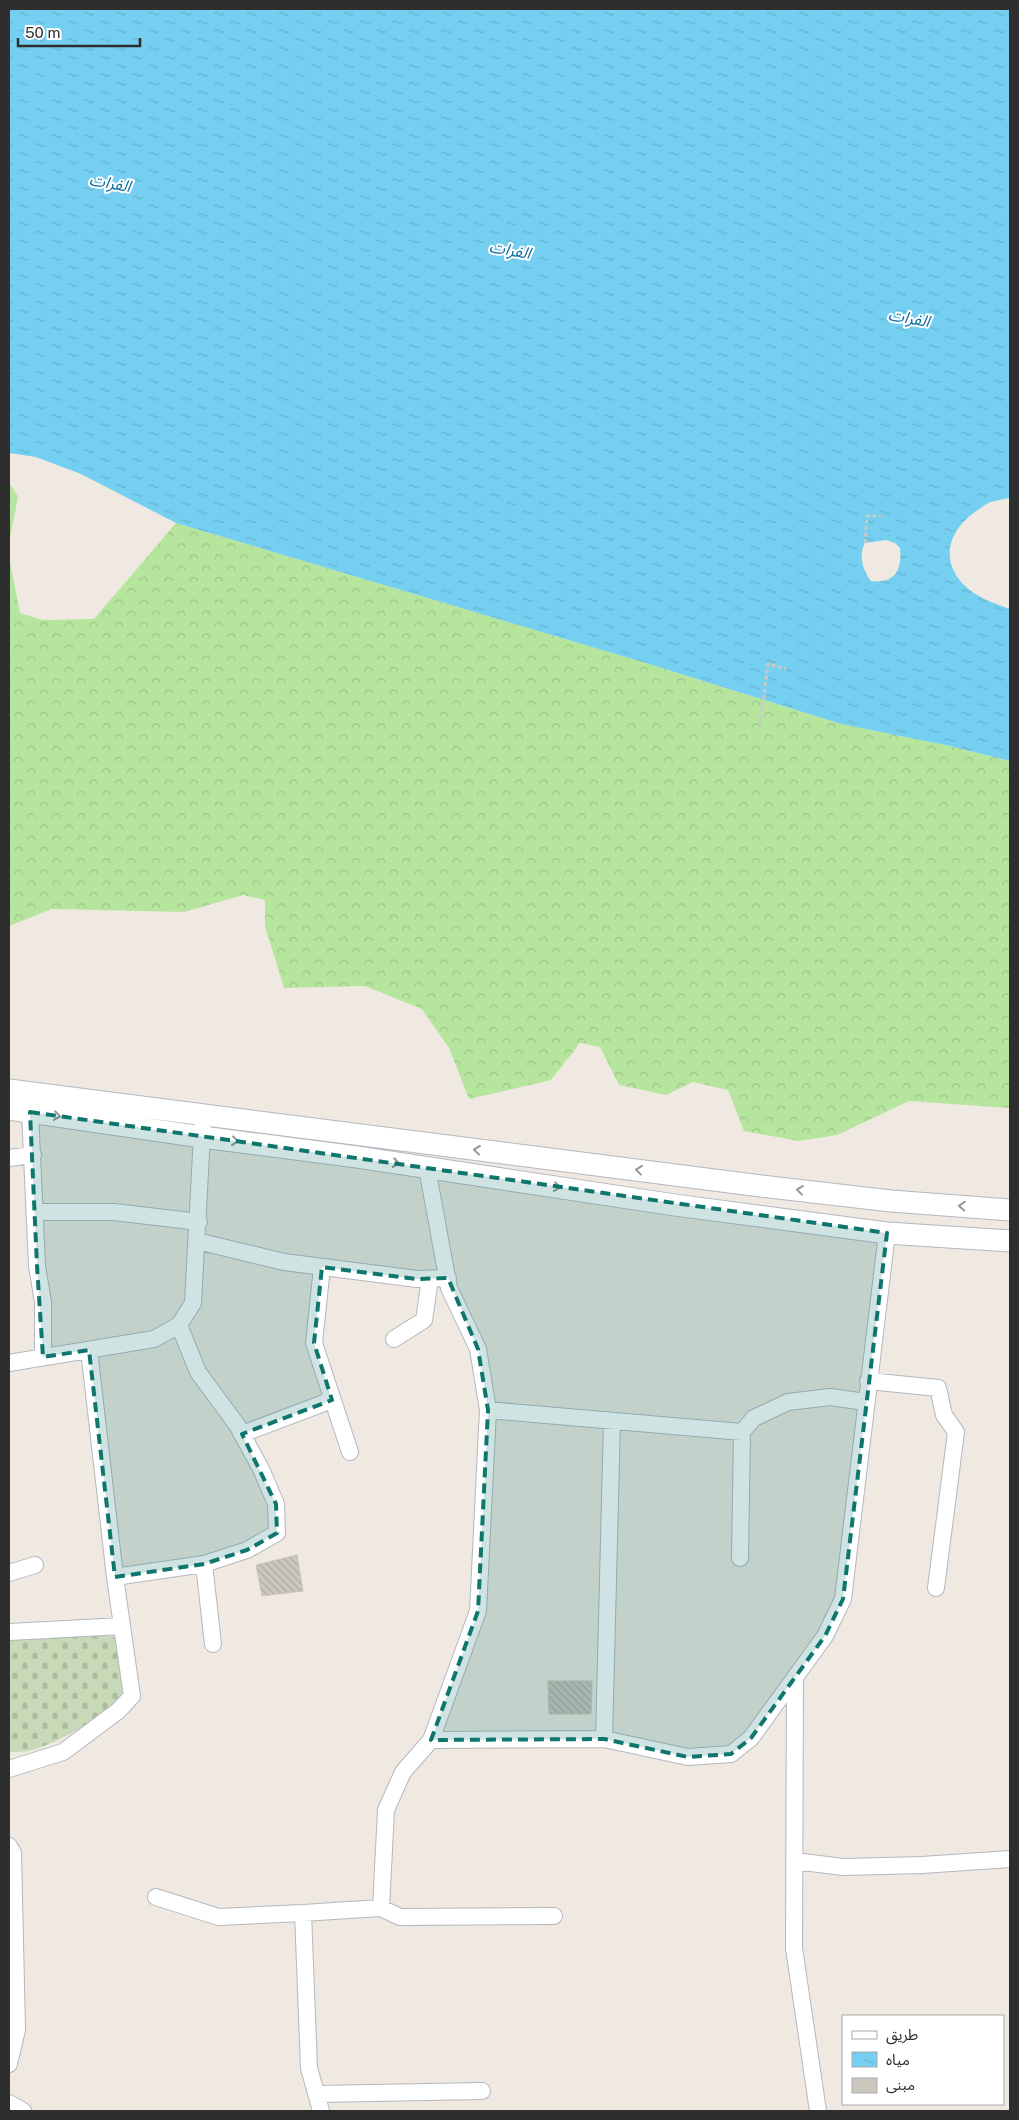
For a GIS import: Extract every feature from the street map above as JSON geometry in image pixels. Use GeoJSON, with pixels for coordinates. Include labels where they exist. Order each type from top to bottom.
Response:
{"type":"FeatureCollection","features":[{"type":"Feature","properties":{"kind":"street"},"geometry":{"type":"LineString","coordinates":[[9,1090],[863,1198],[1010,1210]]}},
{"type":"Feature","properties":{"kind":"street"},"geometry":{"type":"LineString","coordinates":[[9,1109],[675,1205],[887,1233],[1010,1241]]}},
{"type":"Feature","properties":{"kind":"street"},"geometry":{"type":"LineString","coordinates":[[30,1112],[37,1266],[42,1302],[43,1357]]}},
{"type":"Feature","properties":{"kind":"street"},"geometry":{"type":"LineString","coordinates":[[9,1363],[154,1339],[179,1325],[193,1303],[203,1116]]}},
{"type":"Feature","properties":{"kind":"street"},"geometry":{"type":"LineString","coordinates":[[9,1158],[33,1156]]}},
{"type":"Feature","properties":{"kind":"street"},"geometry":{"type":"LineString","coordinates":[[381,1908],[386,1810],[404,1772],[431,1740],[478,1611],[488,1410],[478,1349],[450,1288],[427,1168]]}},
{"type":"Feature","properties":{"kind":"street"},"geometry":{"type":"LineString","coordinates":[[36,1212],[114,1212],[198,1222]]}},
{"type":"Feature","properties":{"kind":"street"},"geometry":{"type":"LineString","coordinates":[[431,1740],[604,1739],[688,1758],[732,1754],[751,1738],[825,1636],[843,1599],[887,1233]]}},
{"type":"Feature","properties":{"kind":"street"},"geometry":{"type":"LineString","coordinates":[[197,1241],[284,1262],[417,1279],[448,1278]]}},
{"type":"Feature","properties":{"kind":"street"},"geometry":{"type":"LineString","coordinates":[[322,1267],[314,1343],[350,1452]]}},
{"type":"Feature","properties":{"kind":"street"},"geometry":{"type":"LineString","coordinates":[[394,1339],[424,1320],[430,1279]]}},
{"type":"Feature","properties":{"kind":"street"},"geometry":{"type":"LineString","coordinates":[[115,1577],[204,1564],[248,1550],[276,1533],[276,1504],[261,1469],[242,1434],[198,1372],[179,1325]]}},
{"type":"Feature","properties":{"kind":"street"},"geometry":{"type":"LineString","coordinates":[[9,1769],[63,1752],[118,1711],[132,1696],[115,1577],[88,1350]]}},
{"type":"Feature","properties":{"kind":"street"},"geometry":{"type":"LineString","coordinates":[[868,1381],[938,1388],[944,1414],[956,1432],[936,1588]]}},
{"type":"Feature","properties":{"kind":"street"},"geometry":{"type":"LineString","coordinates":[[740,1558],[742,1432],[754,1418],[788,1402],[830,1398],[866,1402]]}},
{"type":"Feature","properties":{"kind":"street"},"geometry":{"type":"LineString","coordinates":[[242,1434],[332,1400]]}},
{"type":"Feature","properties":{"kind":"street"},"geometry":{"type":"LineString","coordinates":[[488,1410],[742,1432]]}},
{"type":"Feature","properties":{"kind":"street"},"geometry":{"type":"LineString","coordinates":[[604,1739],[612,1420]]}},
{"type":"Feature","properties":{"kind":"street"},"geometry":{"type":"LineString","coordinates":[[204,1564],[213,1644]]}},
{"type":"Feature","properties":{"kind":"street"},"geometry":{"type":"LineString","coordinates":[[9,1573],[35,1565]]}},
{"type":"Feature","properties":{"kind":"street"},"geometry":{"type":"LineString","coordinates":[[9,1632],[122,1626]]}},
{"type":"Feature","properties":{"kind":"street"},"geometry":{"type":"LineString","coordinates":[[795,1677],[794,1948],[818,2111]]}},
{"type":"Feature","properties":{"kind":"street"},"geometry":{"type":"LineString","coordinates":[[9,1846],[12,1853],[16,2030],[9,2064]]}},
{"type":"Feature","properties":{"kind":"street"},"geometry":{"type":"LineString","coordinates":[[794,1861],[843,1867],[922,1865],[1010,1859]]}},
{"type":"Feature","properties":{"kind":"street"},"geometry":{"type":"LineString","coordinates":[[156,1897],[219,1917],[381,1908],[400,1917],[554,1916]]}},
{"type":"Feature","properties":{"kind":"street"},"geometry":{"type":"LineString","coordinates":[[303,1913],[308,2068],[321,2111]]}},
{"type":"Feature","properties":{"kind":"street"},"geometry":{"type":"LineString","coordinates":[[316,2094],[482,2091]]}},
{"type":"Feature","properties":{"kind":"street"},"geometry":{"type":"LineString","coordinates":[[9,2103],[23,2111]]}},
{"type":"Feature","properties":{"kind":"path"},"geometry":{"type":"LineString","coordinates":[[865,543],[867,516],[881,516]]}},
{"type":"Feature","properties":{"kind":"path"},"geometry":{"type":"LineString","coordinates":[[760,725],[768,664],[786,670]]}},
{"type":"Feature","properties":{"kind":"highlighted area"},"geometry":{"type":"Polygon","coordinates":[[[30,1112],[887,1233],[843,1599],[825,1636],[751,1738],[731,1754],[688,1757],[604,1739],[431,1740],[478,1611],[488,1410],[478,1349],[448,1278],[417,1279],[322,1267],[314,1343],[332,1400],[242,1434],[276,1504],[277,1533],[247,1550],[204,1564],[115,1577],[89,1350],[43,1357],[30,1112]]]}},
{"type":"Feature","properties":{"kind":"green space"},"geometry":{"type":"Polygon","coordinates":[[[9,482],[18,497],[9,543],[9,482]]]}},
{"type":"Feature","properties":{"kind":"green space"},"geometry":{"type":"Polygon","coordinates":[[[176,523],[646,663],[841,724],[950,746],[1010,761],[1010,1108],[909,1101],[837,1135],[799,1141],[744,1131],[728,1090],[693,1082],[666,1095],[619,1085],[600,1047],[580,1043],[551,1080],[469,1099],[449,1048],[422,1009],[365,986],[284,988],[265,926],[265,900],[243,895],[184,912],[52,909],[9,926],[9,557],[20,613],[42,620],[94,619],[176,523]]]}},
{"type":"Feature","properties":{"kind":"green space"},"geometry":{"type":"Polygon","coordinates":[[[52,1635],[111,1636],[119,1639],[125,1697],[103,1714],[52,1743],[21,1752],[9,1751],[9,1638],[52,1635]]]}},
{"type":"Feature","properties":{"kind":"water","name":"الفرات"},"geometry":{"type":"Polygon","coordinates":[[[9,9],[1010,9],[1010,498],[989,503],[969,517],[955,534],[950,554],[955,574],[968,589],[985,599],[1010,609],[1010,761],[950,746],[841,724],[646,663],[176,523],[81,474],[36,457],[9,453],[9,9]],[[886,540],[865,543],[862,563],[871,581],[886,580],[896,574],[900,562],[900,548],[895,543],[886,540]]]}},
{"type":"Feature","properties":{"kind":"building"},"geometry":{"type":"Polygon","coordinates":[[[297,1555],[303,1591],[262,1596],[256,1565],[297,1555]]]}},
{"type":"Feature","properties":{"kind":"building"},"geometry":{"type":"Polygon","coordinates":[[[548,1681],[592,1681],[591,1714],[549,1714],[548,1681]]]}}]}
